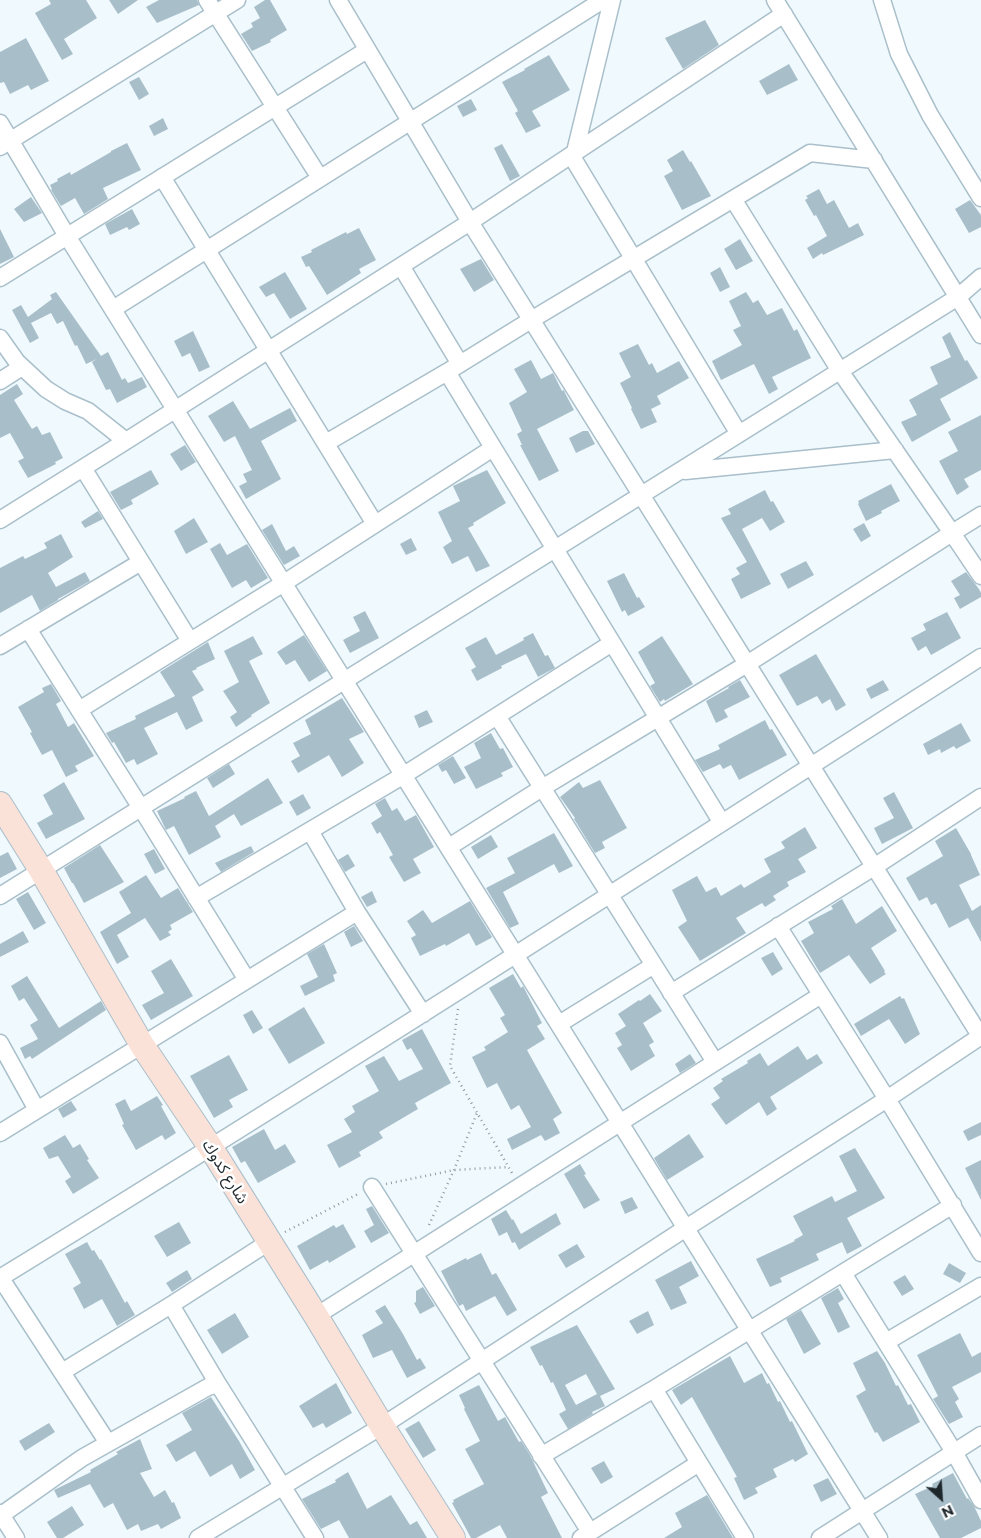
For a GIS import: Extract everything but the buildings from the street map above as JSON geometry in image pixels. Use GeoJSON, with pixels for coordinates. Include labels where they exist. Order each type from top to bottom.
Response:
{"type":"FeatureCollection","features":[{"type":"Feature","properties":{"kind":"street"},"geometry":{"type":"LineString","coordinates":[[5,143],[211,7],[236,0]]}},
{"type":"Feature","properties":{"kind":"street"},"geometry":{"type":"LineString","coordinates":[[198,1538],[382,1426],[887,1100],[981,1037],[470,222],[338,0]]}},
{"type":"Feature","properties":{"kind":"street"},"geometry":{"type":"LineString","coordinates":[[113,308],[603,0]]}},
{"type":"Feature","properties":{"kind":"street"},"geometry":{"type":"LineString","coordinates":[[612,0],[573,154],[633,259],[739,434]]}},
{"type":"Feature","properties":{"kind":"street"},"geometry":{"type":"LineString","coordinates":[[775,0],[981,335]]}},
{"type":"Feature","properties":{"kind":"street"},"geometry":{"type":"LineString","coordinates":[[882,0],[899,54],[930,115],[981,198]]}},
{"type":"Feature","properties":{"kind":"street"},"geometry":{"type":"LineString","coordinates":[[211,7],[320,178]]}},
{"type":"Feature","properties":{"kind":"street"},"geometry":{"type":"LineString","coordinates":[[0,520],[470,222],[784,14]]}},
{"type":"Feature","properties":{"kind":"street"},"geometry":{"type":"LineString","coordinates":[[0,278],[368,50]]}},
{"type":"Feature","properties":{"kind":"street"},"geometry":{"type":"LineString","coordinates":[[0,123],[5,143],[68,236],[879,1538]]}},
{"type":"Feature","properties":{"kind":"street"},"geometry":{"type":"LineString","coordinates":[[326,443],[810,153],[874,160]]}},
{"type":"Feature","properties":{"kind":"street"},"geometry":{"type":"LineString","coordinates":[[162,177],[376,524]]}},
{"type":"Feature","properties":{"kind":"street"},"geometry":{"type":"LineString","coordinates":[[733,199],[840,371],[981,576]]}},
{"type":"Feature","properties":{"kind":"street"},"geometry":{"type":"LineString","coordinates":[[401,266],[493,448],[722,823]]}},
{"type":"Feature","properties":{"kind":"street"},"geometry":{"type":"LineString","coordinates":[[0,896],[958,297],[981,277]]}},
{"type":"Feature","properties":{"kind":"street"},"geometry":{"type":"LineString","coordinates":[[0,338],[17,362],[46,389],[65,402],[88,411],[126,441]]}},
{"type":"Feature","properties":{"kind":"street"},"geometry":{"type":"LineString","coordinates":[[0,381],[22,367]]}},
{"type":"Feature","properties":{"kind":"street"},"geometry":{"type":"LineString","coordinates":[[79,710],[284,583],[493,448]]}},
{"type":"Feature","properties":{"kind":"street"},"geometry":{"type":"LineString","coordinates":[[681,471],[895,450]]}},
{"type":"Feature","properties":{"kind":"street"},"geometry":{"type":"LineString","coordinates":[[83,468],[190,641]]}},
{"type":"Feature","properties":{"kind":"street"},"geometry":{"type":"LineString","coordinates":[[449,847],[542,788],[747,664],[981,514]]}},
{"type":"Feature","properties":{"kind":"street"},"geometry":{"type":"LineString","coordinates":[[0,646],[141,562]]}},
{"type":"Feature","properties":{"kind":"street"},"geometry":{"type":"LineString","coordinates":[[28,629],[247,980]]}},
{"type":"Feature","properties":{"kind":"street"},"geometry":{"type":"LineString","coordinates":[[196,898],[404,775],[612,643]]}},
{"type":"Feature","properties":{"kind":"street"},"geometry":{"type":"LineString","coordinates":[[108,1443],[0,1278],[211,1148],[461,990],[981,657]]}},
{"type":"Feature","properties":{"kind":"street"},"geometry":{"type":"LineString","coordinates":[[497,716],[715,1062]]}},
{"type":"Feature","properties":{"kind":"street"},"geometry":{"type":"LineString","coordinates":[[671,993],[979,803]]}},
{"type":"Feature","properties":{"kind":"street","name":"شارع كدوك"},"geometry":{"type":"LineString","coordinates":[[0,804],[41,870],[142,1045],[211,1148],[453,1538]]}},
{"type":"Feature","properties":{"kind":"street"},"geometry":{"type":"LineString","coordinates":[[310,831],[356,912],[423,1014]]}},
{"type":"Feature","properties":{"kind":"street"},"geometry":{"type":"LineString","coordinates":[[0,1133],[356,912]]}},
{"type":"Feature","properties":{"kind":"street"},"geometry":{"type":"LineString","coordinates":[[778,926],[981,1253]]}},
{"type":"Feature","properties":{"kind":"street"},"geometry":{"type":"LineString","coordinates":[[559,1024],[654,965]]}},
{"type":"Feature","properties":{"kind":"street"},"geometry":{"type":"LineString","coordinates":[[316,1316],[821,995]]}},
{"type":"Feature","properties":{"kind":"street"},"geometry":{"type":"LineString","coordinates":[[0,1043],[37,1110]]}},
{"type":"Feature","properties":{"kind":"street"},"geometry":{"type":"LineString","coordinates":[[372,1187],[541,1456],[585,1535],[699,1464]]}},
{"type":"Feature","properties":{"kind":"street"},"geometry":{"type":"LineString","coordinates":[[541,1456],[953,1206]]}},
{"type":"Feature","properties":{"kind":"street"},"geometry":{"type":"LineString","coordinates":[[62,1372],[269,1242]]}},
{"type":"Feature","properties":{"kind":"street"},"geometry":{"type":"LineString","coordinates":[[843,1273],[954,1452],[981,1500]]}},
{"type":"Feature","properties":{"kind":"street"},"geometry":{"type":"LineString","coordinates":[[886,1342],[981,1286]]}},
{"type":"Feature","properties":{"kind":"street"},"geometry":{"type":"LineString","coordinates":[[171,1305],[218,1384],[315,1538]]}},
{"type":"Feature","properties":{"kind":"street"},"geometry":{"type":"LineString","coordinates":[[16,1538],[1,1515],[82,1458],[208,1387],[218,1384]]}},
{"type":"Feature","properties":{"kind":"street"},"geometry":{"type":"LineString","coordinates":[[654,1389],[746,1538]]}},
{"type":"Feature","properties":{"kind":"street"},"geometry":{"type":"LineString","coordinates":[[820,1538],[981,1434]]}},
{"type":"Feature","properties":{"kind":"path"},"geometry":{"type":"LineString","coordinates":[[461,990],[450,1066],[520,1186]]}},
{"type":"Feature","properties":{"kind":"path"},"geometry":{"type":"LineString","coordinates":[[415,1253],[454,1170],[477,1113]]}}]}
